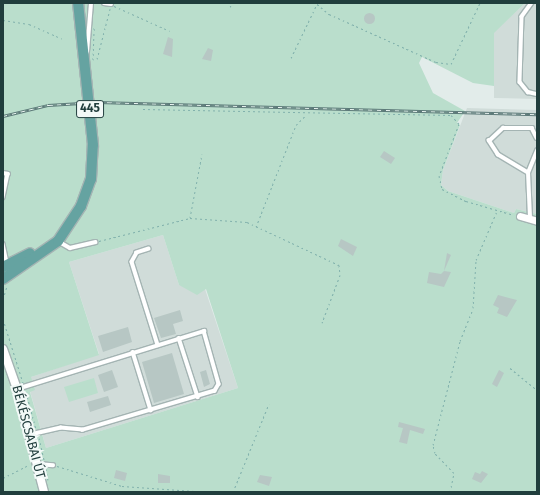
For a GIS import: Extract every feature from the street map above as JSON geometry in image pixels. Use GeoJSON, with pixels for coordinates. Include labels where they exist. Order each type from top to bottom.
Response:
{"type":"FeatureCollection","features":[{"type":"Feature","properties":{"kind":"main road","name":"445"},"geometry":{"type":"LineString","coordinates":[[5,272],[58,241],[77,213],[86,194],[93,163],[89,64],[78,3]]}},
{"type":"Feature","properties":{"kind":"main road","name":"445"},"geometry":{"type":"LineString","coordinates":[[5,272],[49,240],[77,213]]}},
{"type":"Feature","properties":{"kind":"street"},"geometry":{"type":"LineString","coordinates":[[520,216],[533,220]]}},
{"type":"Feature","properties":{"kind":"street","name":"BÉKÉSCSABAI ÚT"},"geometry":{"type":"LineString","coordinates":[[3,349],[17,389],[44,492]]}},
{"type":"Feature","properties":{"kind":"lane"},"geometry":{"type":"LineString","coordinates":[[89,64],[90,3]]}},
{"type":"Feature","properties":{"kind":"lane"},"geometry":{"type":"LineString","coordinates":[[104,3],[111,3]]}},
{"type":"Feature","properties":{"kind":"lane"},"geometry":{"type":"LineString","coordinates":[[532,3],[522,17],[520,82],[528,92],[537,94]]}},
{"type":"Feature","properties":{"kind":"lane"},"geometry":{"type":"LineString","coordinates":[[528,173],[498,155],[489,141],[503,128],[537,128]]}},
{"type":"Feature","properties":{"kind":"lane"},"geometry":{"type":"LineString","coordinates":[[532,128],[537,138]]}},
{"type":"Feature","properties":{"kind":"lane"},"geometry":{"type":"LineString","coordinates":[[533,220],[528,173],[537,151]]}},
{"type":"Feature","properties":{"kind":"lane"},"geometry":{"type":"LineString","coordinates":[[3,173],[8,174],[3,197]]}},
{"type":"Feature","properties":{"kind":"lane"},"geometry":{"type":"LineString","coordinates":[[58,241],[70,248],[94,242]]}},
{"type":"Feature","properties":{"kind":"lane"},"geometry":{"type":"LineString","coordinates":[[3,244],[5,272]]}},
{"type":"Feature","properties":{"kind":"lane"},"geometry":{"type":"LineString","coordinates":[[149,249],[137,253],[132,262],[158,345]]}},
{"type":"Feature","properties":{"kind":"lane"},"geometry":{"type":"LineString","coordinates":[[17,389],[204,331],[219,384],[215,391],[83,430],[61,428],[30,435]]}},
{"type":"Feature","properties":{"kind":"lane"},"geometry":{"type":"LineString","coordinates":[[179,338],[198,397]]}},
{"type":"Feature","properties":{"kind":"lane"},"geometry":{"type":"LineString","coordinates":[[134,352],[151,410]]}},
{"type":"Feature","properties":{"kind":"lane"},"geometry":{"type":"LineString","coordinates":[[37,464],[53,465]]}},
{"type":"Feature","properties":{"kind":"path"},"geometry":{"type":"LineString","coordinates":[[97,59],[111,3],[170,31]]}},
{"type":"Feature","properties":{"kind":"path"},"geometry":{"type":"LineString","coordinates":[[230,7],[232,3]]}},
{"type":"Feature","properties":{"kind":"path"},"geometry":{"type":"LineString","coordinates":[[291,58],[317,4],[329,14],[446,65],[456,58],[480,3]]}},
{"type":"Feature","properties":{"kind":"path"},"geometry":{"type":"LineString","coordinates":[[3,20],[29,24],[62,39]]}},
{"type":"Feature","properties":{"kind":"path"},"geometry":{"type":"LineString","coordinates":[[89,64],[95,20]]}},
{"type":"Feature","properties":{"kind":"path"},"geometry":{"type":"LineString","coordinates":[[143,109],[306,114],[451,115],[459,124],[439,184],[446,192],[497,210],[520,216]]}},
{"type":"Feature","properties":{"kind":"path"},"geometry":{"type":"LineString","coordinates":[[256,227],[296,125],[306,114]]}},
{"type":"Feature","properties":{"kind":"path"},"geometry":{"type":"LineString","coordinates":[[190,218],[202,154]]}},
{"type":"Feature","properties":{"kind":"path"},"geometry":{"type":"LineString","coordinates":[[450,492],[454,473],[435,453],[433,445],[460,341],[473,308],[476,260],[497,210]]}},
{"type":"Feature","properties":{"kind":"path"},"geometry":{"type":"LineString","coordinates":[[94,242],[190,218],[232,219],[256,227],[339,265],[340,274],[322,323]]}},
{"type":"Feature","properties":{"kind":"path"},"geometry":{"type":"LineString","coordinates":[[3,299],[5,272]]}},
{"type":"Feature","properties":{"kind":"path"},"geometry":{"type":"LineString","coordinates":[[3,318],[7,337]]}},
{"type":"Feature","properties":{"kind":"path"},"geometry":{"type":"LineString","coordinates":[[510,368],[537,390]]}},
{"type":"Feature","properties":{"kind":"path"},"geometry":{"type":"LineString","coordinates":[[233,492],[269,404]]}},
{"type":"Feature","properties":{"kind":"path"},"geometry":{"type":"LineString","coordinates":[[3,478],[27,465],[37,464]]}},
{"type":"Feature","properties":{"kind":"path"},"geometry":{"type":"LineString","coordinates":[[53,465],[122,486],[209,492]]}},
{"type":"Feature","properties":{"kind":"shaded area"},"geometry":{"type":"Polygon","coordinates":[[[525,3],[537,3],[537,99],[494,98],[494,32],[525,3]]]}},
{"type":"Feature","properties":{"kind":"shaded area"},"geometry":{"type":"Polygon","coordinates":[[[467,108],[537,110],[537,214],[516,209],[514,213],[448,191],[441,185],[443,170],[467,108]]]}},
{"type":"Feature","properties":{"kind":"shaded area"},"geometry":{"type":"Polygon","coordinates":[[[163,235],[179,285],[205,289],[238,388],[46,448],[30,391],[31,377],[99,354],[69,262],[163,235]]]}},
{"type":"Feature","properties":{"kind":"green space"},"geometry":{"type":"Polygon","coordinates":[[[3,3],[525,3],[494,33],[494,86],[473,83],[422,57],[419,63],[433,93],[465,111],[457,123],[460,125],[443,170],[441,185],[448,191],[514,213],[516,209],[537,214],[537,492],[3,492],[3,3]],[[163,235],[69,262],[99,355],[31,377],[35,390],[30,392],[46,448],[238,388],[206,289],[197,295],[179,285],[163,235]]]}},
{"type":"Feature","properties":{"kind":"green space"},"geometry":{"type":"Polygon","coordinates":[[[94,378],[98,393],[69,402],[64,387],[94,378]]]}},
{"type":"Feature","properties":{"kind":"building"},"geometry":{"type":"Polygon","coordinates":[[[369,12],[373,14],[375,18],[373,22],[369,24],[365,22],[363,18],[365,14],[369,12]]]}},
{"type":"Feature","properties":{"kind":"building"},"geometry":{"type":"Polygon","coordinates":[[[168,37],[173,39],[172,57],[163,54],[168,37]]]}},
{"type":"Feature","properties":{"kind":"building"},"geometry":{"type":"Polygon","coordinates":[[[208,48],[213,50],[211,61],[202,59],[208,48]]]}},
{"type":"Feature","properties":{"kind":"building"},"geometry":{"type":"Polygon","coordinates":[[[384,151],[395,158],[391,164],[380,157],[384,151]]]}},
{"type":"Feature","properties":{"kind":"building"},"geometry":{"type":"Polygon","coordinates":[[[341,239],[357,247],[353,256],[338,246],[341,239]]]}},
{"type":"Feature","properties":{"kind":"building"},"geometry":{"type":"Polygon","coordinates":[[[447,253],[451,255],[444,271],[447,253]]]}},
{"type":"Feature","properties":{"kind":"building"},"geometry":{"type":"Polygon","coordinates":[[[444,271],[451,272],[444,287],[427,283],[429,272],[441,274],[444,271]]]}},
{"type":"Feature","properties":{"kind":"building"},"geometry":{"type":"Polygon","coordinates":[[[498,295],[517,300],[507,317],[497,313],[499,308],[493,305],[498,295]]]}},
{"type":"Feature","properties":{"kind":"building"},"geometry":{"type":"Polygon","coordinates":[[[180,310],[183,321],[173,324],[176,334],[161,338],[154,318],[180,310]]]}},
{"type":"Feature","properties":{"kind":"building"},"geometry":{"type":"Polygon","coordinates":[[[128,327],[132,342],[103,352],[98,336],[128,327]]]}},
{"type":"Feature","properties":{"kind":"building"},"geometry":{"type":"Polygon","coordinates":[[[172,353],[184,394],[154,403],[142,362],[172,353]]]}},
{"type":"Feature","properties":{"kind":"building"},"geometry":{"type":"Polygon","coordinates":[[[112,370],[118,387],[104,392],[98,375],[112,370]]]}},
{"type":"Feature","properties":{"kind":"building"},"geometry":{"type":"Polygon","coordinates":[[[206,370],[210,384],[204,387],[200,372],[206,370]]]}},
{"type":"Feature","properties":{"kind":"building"},"geometry":{"type":"Polygon","coordinates":[[[499,370],[504,373],[497,387],[492,384],[499,370]]]}},
{"type":"Feature","properties":{"kind":"building"},"geometry":{"type":"Polygon","coordinates":[[[108,396],[111,405],[90,412],[87,402],[108,396]]]}},
{"type":"Feature","properties":{"kind":"building"},"geometry":{"type":"Polygon","coordinates":[[[399,422],[425,429],[423,434],[410,430],[407,444],[399,442],[403,428],[398,427],[399,422]]]}},
{"type":"Feature","properties":{"kind":"building"},"geometry":{"type":"Polygon","coordinates":[[[116,470],[127,473],[125,481],[114,478],[116,470]]]}},
{"type":"Feature","properties":{"kind":"building"},"geometry":{"type":"Polygon","coordinates":[[[482,471],[488,474],[481,483],[472,479],[475,472],[480,474],[482,471]]]}},
{"type":"Feature","properties":{"kind":"building"},"geometry":{"type":"Polygon","coordinates":[[[158,474],[170,476],[170,483],[158,483],[158,474]]]}},
{"type":"Feature","properties":{"kind":"building"},"geometry":{"type":"Polygon","coordinates":[[[260,475],[272,477],[269,486],[257,482],[260,475]]]}},
{"type":"Feature","properties":{"kind":"railway"},"geometry":{"type":"LineString","coordinates":[[3,116],[48,105],[98,102],[537,114]]}}]}
